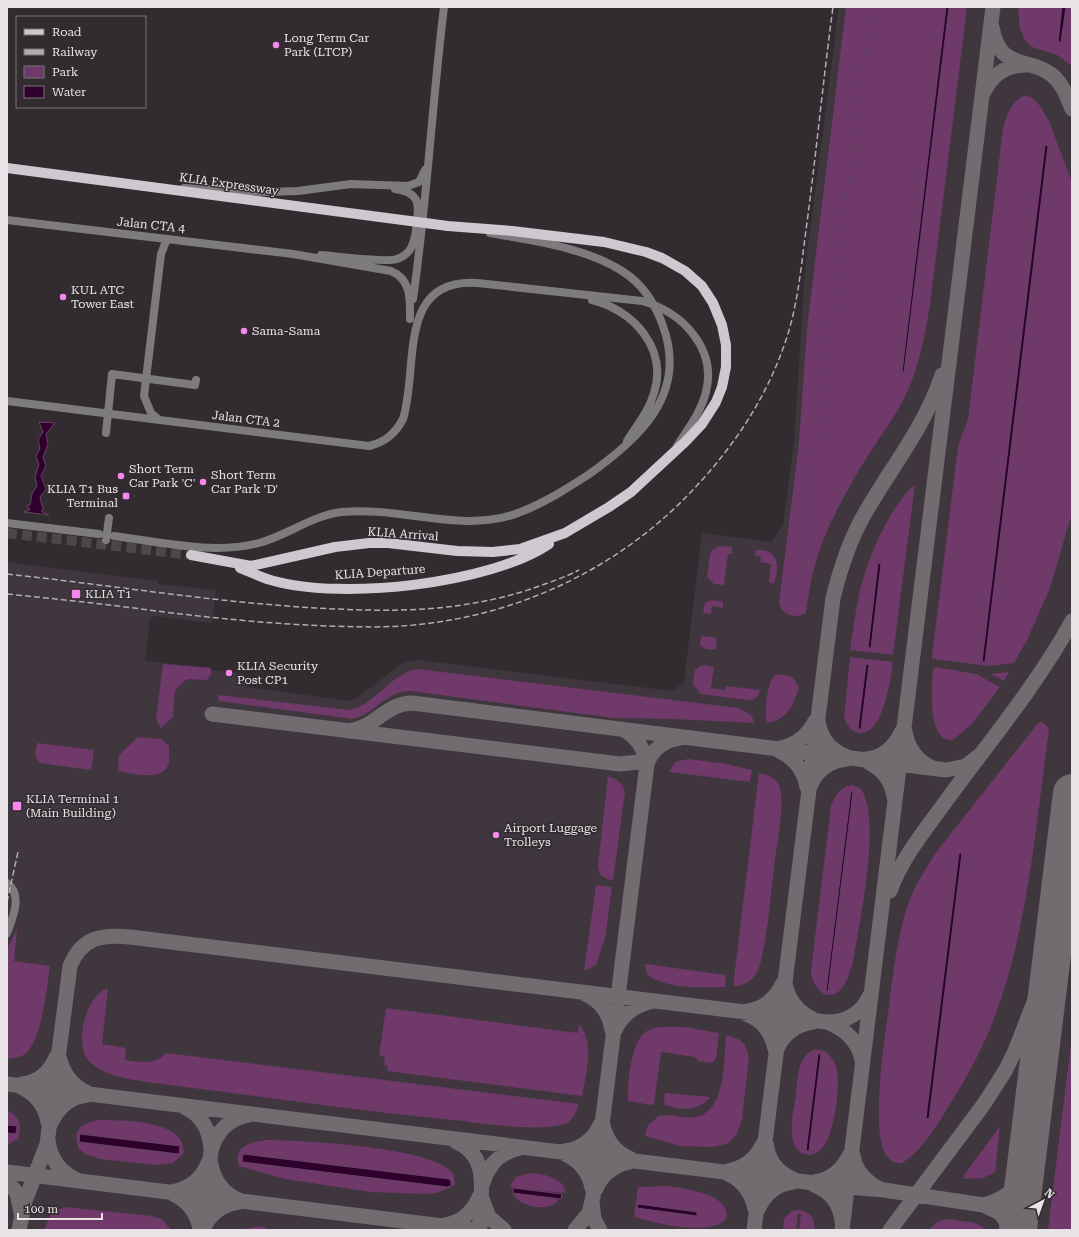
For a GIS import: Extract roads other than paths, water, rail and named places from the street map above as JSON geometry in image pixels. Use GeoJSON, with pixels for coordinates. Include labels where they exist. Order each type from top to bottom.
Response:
{"type":"FeatureCollection","features":[{"type":"Feature","properties":{"kind":"main road","name":"KLIA Expressway"},"geometry":{"type":"LineString","coordinates":[[10,168],[448,226],[512,231],[628,247],[662,258],[685,271],[694,279],[713,303],[722,326],[727,356],[725,377],[716,402],[704,421],[670,456],[631,492],[584,523],[565,533]]}},
{"type":"Feature","properties":{"kind":"main road","name":"KLIA Arrival"},"geometry":{"type":"LineString","coordinates":[[191,557],[251,566],[336,547],[369,543],[388,543],[457,551],[493,552],[520,550],[565,533]]}},
{"type":"Feature","properties":{"kind":"main road","name":"KLIA Departure"},"geometry":{"type":"LineString","coordinates":[[191,557],[239,567],[275,581],[326,588],[391,587],[464,576],[508,564],[529,556],[565,533]]}},
{"type":"Feature","properties":{"kind":"street"},"geometry":{"type":"LineString","coordinates":[[410,320],[444,7]]}},
{"type":"Feature","properties":{"kind":"street"},"geometry":{"type":"LineString","coordinates":[[169,189],[196,188],[267,192],[298,191],[351,184],[408,186],[419,182],[424,174],[429,148]]}},
{"type":"Feature","properties":{"kind":"street"},"geometry":{"type":"LineString","coordinates":[[378,186],[398,189],[409,193],[417,202],[421,210]]}},
{"type":"Feature","properties":{"kind":"street","name":"Jalan CTA 4"},"geometry":{"type":"LineString","coordinates":[[7,220],[293,254]]}},
{"type":"Feature","properties":{"kind":"street"},"geometry":{"type":"LineString","coordinates":[[114,536],[223,548],[248,545],[272,539],[322,517],[342,512],[386,512],[460,520],[499,518],[517,514],[552,497],[596,469],[638,436],[652,418],[662,400],[668,383],[668,342],[659,313],[649,296],[633,279],[622,271],[592,257],[538,243],[448,226]]}},
{"type":"Feature","properties":{"kind":"street"},"geometry":{"type":"LineString","coordinates":[[293,254],[393,260],[403,256],[411,248],[419,231]]}},
{"type":"Feature","properties":{"kind":"street"},"geometry":{"type":"LineString","coordinates":[[158,420],[151,413],[144,396],[161,254],[167,239]]}},
{"type":"Feature","properties":{"kind":"street"},"geometry":{"type":"LineString","coordinates":[[293,254],[396,274],[404,280],[409,290],[413,352]]}},
{"type":"Feature","properties":{"kind":"street"},"geometry":{"type":"LineString","coordinates":[[413,352],[417,324],[421,311],[433,295],[446,286],[468,282],[633,300],[653,304],[672,314],[685,324],[699,343],[707,368],[706,392],[698,413],[670,456]]}},
{"type":"Feature","properties":{"kind":"street"},"geometry":{"type":"LineString","coordinates":[[559,293],[594,300],[618,309],[634,320],[648,341],[655,362],[655,391],[642,420],[624,447]]}},
{"type":"Feature","properties":{"kind":"street","name":"Jalan CTA 2"},"geometry":{"type":"LineString","coordinates":[[7,401],[353,446],[369,446],[376,444],[392,435],[403,419],[413,352]]}},
{"type":"Feature","properties":{"kind":"street"},"geometry":{"type":"LineString","coordinates":[[106,433],[112,374],[195,385],[196,380]]}},
{"type":"Feature","properties":{"kind":"street"},"geometry":{"type":"LineString","coordinates":[[106,540],[109,518]]}},
{"type":"Feature","properties":{"kind":"street"},"geometry":{"type":"LineString","coordinates":[[7,523],[99,534]]}},
{"type":"Feature","properties":{"kind":"street"},"geometry":{"type":"LineString","coordinates":[[7,883],[13,888],[16,895],[13,918],[7,933]]}},
{"type":"Feature","properties":{"kind":"water"},"geometry":{"type":"Polygon","coordinates":[[[946,7],[949,7],[904,372],[902,372],[946,7]]]}},
{"type":"Feature","properties":{"kind":"water"},"geometry":{"type":"Polygon","coordinates":[[[1062,7],[1066,7],[1061,42],[1058,42],[1062,7]]]}},
{"type":"Feature","properties":{"kind":"water"},"geometry":{"type":"Polygon","coordinates":[[[1045,145],[1048,146],[985,662],[982,662],[1045,145]]]}},
{"type":"Feature","properties":{"kind":"water"},"geometry":{"type":"Polygon","coordinates":[[[39,422],[55,423],[46,434],[48,444],[43,457],[46,466],[41,476],[46,489],[40,497],[42,506],[44,507],[42,512],[49,515],[24,512],[30,510],[27,505],[30,505],[32,494],[37,486],[35,477],[39,464],[36,457],[40,448],[38,440],[43,432],[39,422]]]}},
{"type":"Feature","properties":{"kind":"water"},"geometry":{"type":"Polygon","coordinates":[[[878,563],[881,564],[871,648],[868,648],[878,563]]]}},
{"type":"Feature","properties":{"kind":"water"},"geometry":{"type":"Polygon","coordinates":[[[866,664],[869,665],[861,729],[858,729],[866,664]]]}},
{"type":"Feature","properties":{"kind":"water"},"geometry":{"type":"Polygon","coordinates":[[[851,791],[853,792],[828,991],[826,991],[851,791]]]}},
{"type":"Feature","properties":{"kind":"water"},"geometry":{"type":"Polygon","coordinates":[[[959,853],[962,853],[929,1119],[926,1118],[959,853]]]}},
{"type":"Feature","properties":{"kind":"water"},"geometry":{"type":"Polygon","coordinates":[[[818,1054],[821,1054],[809,1151],[806,1151],[818,1054]]]}},
{"type":"Feature","properties":{"kind":"water"},"geometry":{"type":"Polygon","coordinates":[[[7,1125],[17,1126],[16,1134],[7,1133],[7,1125]]]}},
{"type":"Feature","properties":{"kind":"water"},"geometry":{"type":"Polygon","coordinates":[[[80,1134],[180,1146],[179,1154],[79,1142],[80,1134]]]}},
{"type":"Feature","properties":{"kind":"water"},"geometry":{"type":"Polygon","coordinates":[[[243,1154],[449,1179],[451,1181],[451,1186],[447,1187],[242,1162],[243,1154]]]}},
{"type":"Feature","properties":{"kind":"water"},"geometry":{"type":"Polygon","coordinates":[[[513,1188],[562,1194],[561,1199],[513,1193],[513,1188]]]}},
{"type":"Feature","properties":{"kind":"water"},"geometry":{"type":"Polygon","coordinates":[[[638,1204],[697,1212],[697,1216],[637,1208],[638,1204]]]}},
{"type":"Feature","properties":{"kind":"waterway"},"geometry":{"type":"LineString","coordinates":[[795,612],[870,7]]}},
{"type":"Feature","properties":{"kind":"tunnel"},"geometry":{"type":"LineString","coordinates":[[7,533],[191,555]]}},
{"type":"Feature","properties":{"kind":"railway"},"geometry":{"type":"LineString","coordinates":[[7,594],[264,622],[353,627],[388,627],[423,624],[460,618],[532,598],[566,583],[599,565],[630,545],[660,522],[687,496],[718,461],[746,424],[778,362],[790,326],[799,285],[833,7]]}},
{"type":"Feature","properties":{"kind":"railway"},"geometry":{"type":"LineString","coordinates":[[7,574],[238,602],[316,608],[398,610],[450,607],[477,603],[531,589],[579,570]]}},
{"type":"Feature","properties":{"kind":"railway"},"geometry":{"type":"LineString","coordinates":[[7,902],[18,852]]}},
{"type":"Feature","properties":{"kind":"place","name":"Long Term Car Park (LTCP)"},"geometry":{"type":"Point","coordinates":[276,45]}},
{"type":"Feature","properties":{"kind":"place","name":"KUL ATC Tower East"},"geometry":{"type":"Point","coordinates":[63,297]}},
{"type":"Feature","properties":{"kind":"place","name":"Sama-Sama"},"geometry":{"type":"Point","coordinates":[244,331]}},
{"type":"Feature","properties":{"kind":"place","name":"Short Term Car Park 'C'"},"geometry":{"type":"Point","coordinates":[121,476]}},
{"type":"Feature","properties":{"kind":"place","name":"Short Term Car Park 'D'"},"geometry":{"type":"Point","coordinates":[203,482]}},
{"type":"Feature","properties":{"kind":"place","name":"KLIA T1 Bus Terminal"},"geometry":{"type":"Point","coordinates":[126,496]}},
{"type":"Feature","properties":{"kind":"place","name":"KLIA T1"},"geometry":{"type":"Point","coordinates":[76,594]}},
{"type":"Feature","properties":{"kind":"place","name":"KLIA Security Post CP1"},"geometry":{"type":"Point","coordinates":[229,673]}},
{"type":"Feature","properties":{"kind":"place","name":"KLIA Terminal 1 (Main Building)"},"geometry":{"type":"Point","coordinates":[17,806]}},
{"type":"Feature","properties":{"kind":"place","name":"Airport Luggage Trolleys"},"geometry":{"type":"Point","coordinates":[496,835]}}]}
